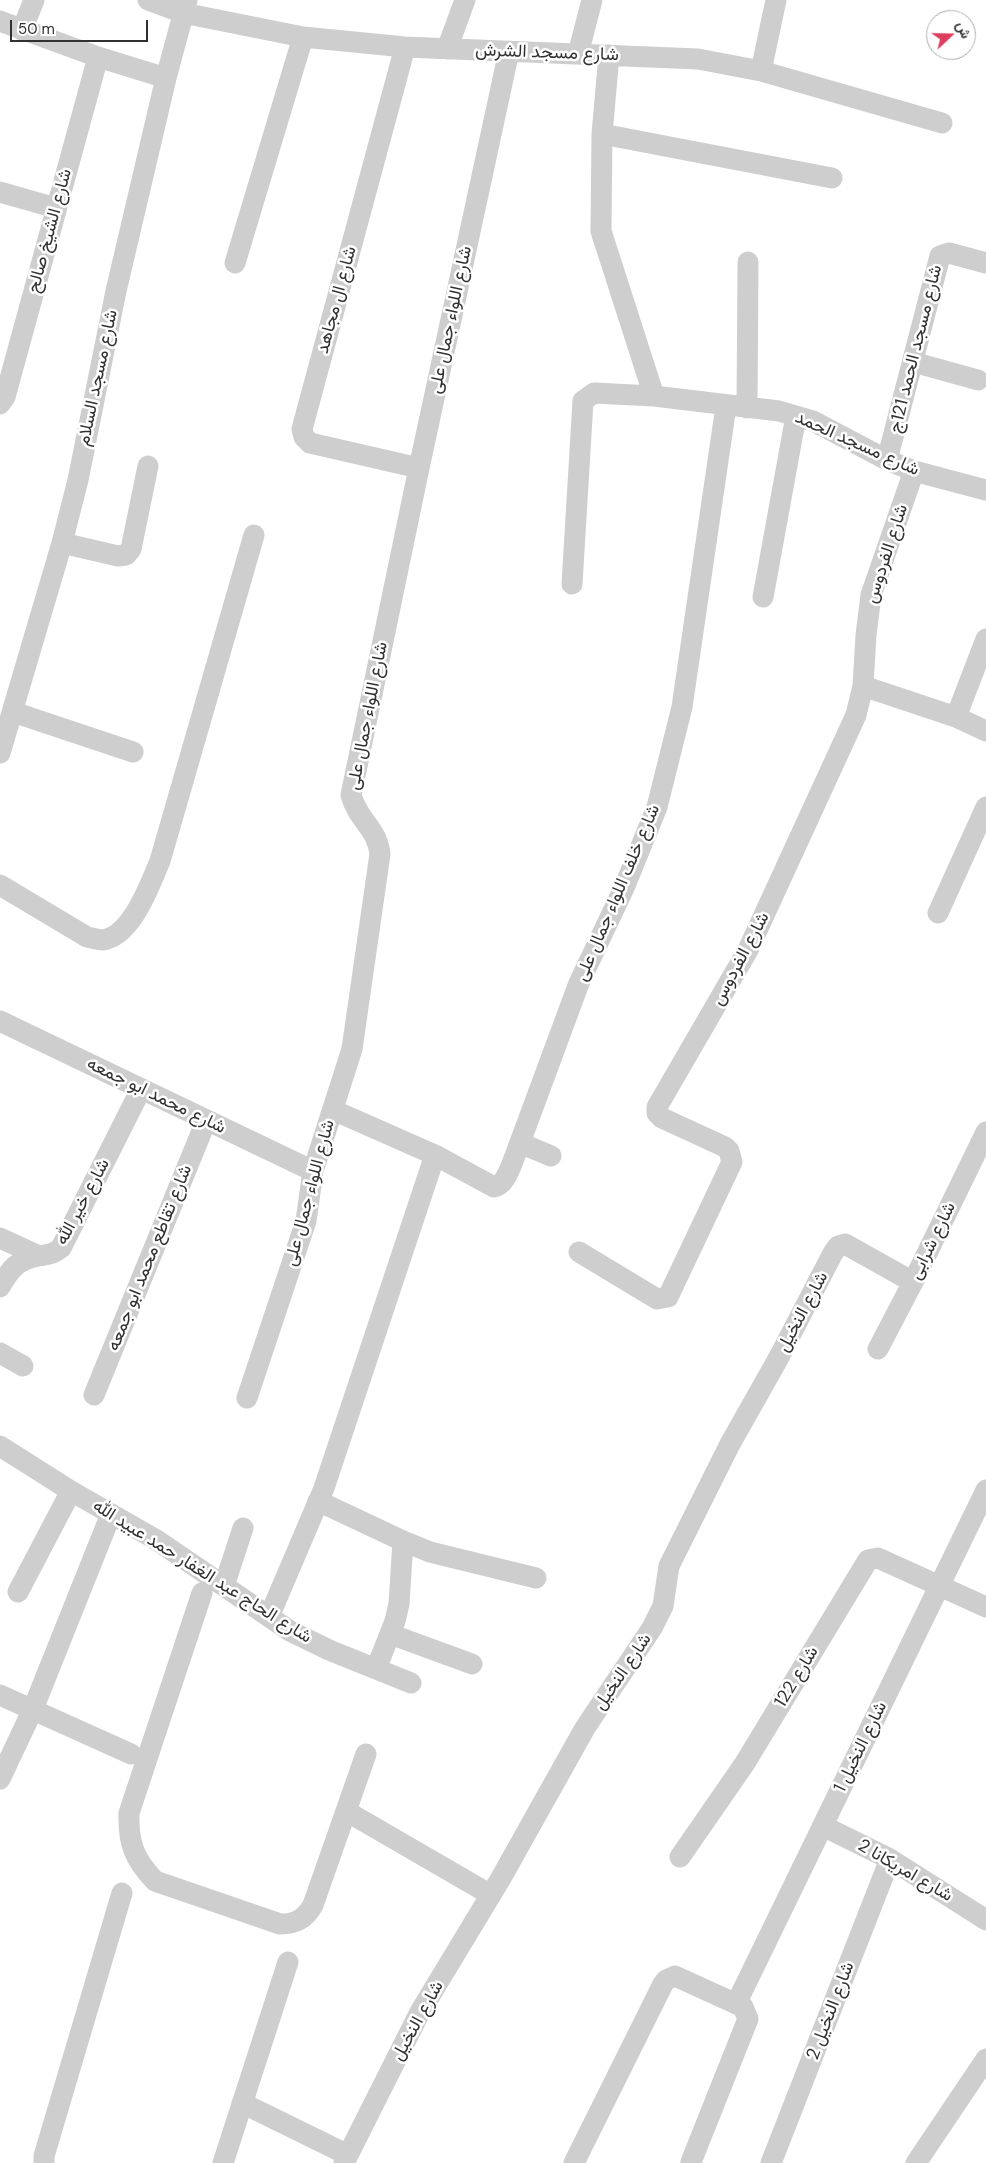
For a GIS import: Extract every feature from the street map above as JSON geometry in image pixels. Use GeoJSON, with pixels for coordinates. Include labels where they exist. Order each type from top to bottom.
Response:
{"type":"FeatureCollection","features":[{"type":"Feature","properties":{"kind":"street"},"geometry":{"type":"LineString","coordinates":[[22,30],[34,0]]}},
{"type":"Feature","properties":{"kind":"street","name":"شارع مسجد الشرش"},"geometry":{"type":"LineString","coordinates":[[148,0],[185,6],[303,37],[405,47],[698,59],[761,71],[942,123]]}},
{"type":"Feature","properties":{"kind":"street"},"geometry":{"type":"LineString","coordinates":[[448,49],[465,0]]}},
{"type":"Feature","properties":{"kind":"street"},"geometry":{"type":"LineString","coordinates":[[578,54],[592,0]]}},
{"type":"Feature","properties":{"kind":"street"},"geometry":{"type":"LineString","coordinates":[[761,71],[776,0]]}},
{"type":"Feature","properties":{"kind":"street","name":"شارع مسجد السلام"},"geometry":{"type":"LineString","coordinates":[[0,753],[62,543],[78,480],[116,291],[166,78],[185,6]]}},
{"type":"Feature","properties":{"kind":"street"},"geometry":{"type":"LineString","coordinates":[[0,21],[98,57],[166,78]]}},
{"type":"Feature","properties":{"kind":"street"},"geometry":{"type":"LineString","coordinates":[[235,263],[303,37]]}},
{"type":"Feature","properties":{"kind":"street","name":"شارع ال مجاهد"},"geometry":{"type":"LineString","coordinates":[[405,47],[302,429],[304,437],[310,443],[419,468]]}},
{"type":"Feature","properties":{"kind":"street","name":"شارع اللواء جمال على"},"geometry":{"type":"LineString","coordinates":[[247,1398],[306,1221],[313,1171],[352,1049],[380,854],[378,842],[373,831],[357,813],[351,795],[509,51]]}},
{"type":"Feature","properties":{"kind":"street"},"geometry":{"type":"LineString","coordinates":[[609,56],[602,134],[601,231],[654,396]]}},
{"type":"Feature","properties":{"kind":"street","name":"شارع الشيخ صالح"},"geometry":{"type":"LineString","coordinates":[[0,404],[5,396],[98,57]]}},
{"type":"Feature","properties":{"kind":"street"},"geometry":{"type":"LineString","coordinates":[[602,134],[832,178]]}},
{"type":"Feature","properties":{"kind":"street"},"geometry":{"type":"LineString","coordinates":[[0,192],[56,208]]}},
{"type":"Feature","properties":{"kind":"street","name":"شارع مسجد الحمد 121ج"},"geometry":{"type":"LineString","coordinates":[[887,460],[940,256],[949,253],[986,263]]}},
{"type":"Feature","properties":{"kind":"street"},"geometry":{"type":"LineString","coordinates":[[747,408],[748,262]]}},
{"type":"Feature","properties":{"kind":"street"},"geometry":{"type":"LineString","coordinates":[[913,362],[978,380]]}},
{"type":"Feature","properties":{"kind":"street","name":"شارع مسجد الحمد"},"geometry":{"type":"LineString","coordinates":[[572,584],[583,402],[594,393],[654,396],[779,411],[813,421],[887,460],[914,471],[986,490]]}},
{"type":"Feature","properties":{"kind":"street","name":"شارع خلف اللواء جمال على"},"geometry":{"type":"LineString","coordinates":[[333,1110],[435,1155],[497,1187],[503,1182],[520,1143],[579,983],[624,888],[657,807],[682,707],[726,406]]}},
{"type":"Feature","properties":{"kind":"street"},"geometry":{"type":"LineString","coordinates":[[763,597],[796,416]]}},
{"type":"Feature","properties":{"kind":"street"},"geometry":{"type":"LineString","coordinates":[[62,543],[118,556],[126,555],[132,549],[148,466]]}},
{"type":"Feature","properties":{"kind":"street","name":"شارع الفردوس"},"geometry":{"type":"LineString","coordinates":[[579,1252],[657,1299],[665,1299],[671,1294],[732,1162],[729,1151],[720,1144],[662,1118],[657,1110],[658,1103],[748,950],[820,798],[856,715],[863,686],[871,595],[914,471]]}},
{"type":"Feature","properties":{"kind":"street"},"geometry":{"type":"LineString","coordinates":[[0,885],[87,937],[104,940],[118,933],[139,908],[160,861],[254,535]]}},
{"type":"Feature","properties":{"kind":"street"},"geometry":{"type":"LineString","coordinates":[[956,717],[986,639]]}},
{"type":"Feature","properties":{"kind":"street"},"geometry":{"type":"LineString","coordinates":[[863,686],[956,717],[986,731]]}},
{"type":"Feature","properties":{"kind":"street"},"geometry":{"type":"LineString","coordinates":[[13,712],[133,752]]}},
{"type":"Feature","properties":{"kind":"street"},"geometry":{"type":"LineString","coordinates":[[938,913],[986,807]]}},
{"type":"Feature","properties":{"kind":"street","name":"شارع محمد ابو جمعه"},"geometry":{"type":"LineString","coordinates":[[0,1021],[313,1171]]}},
{"type":"Feature","properties":{"kind":"street","name":"شارع خير الله"},"geometry":{"type":"LineString","coordinates":[[0,1287],[10,1270],[18,1263],[39,1256],[51,1255],[61,1248],[141,1089]]}},
{"type":"Feature","properties":{"kind":"street","name":"شارع تقاطع محمد ابو جمعه"},"geometry":{"type":"LineString","coordinates":[[94,1395],[206,1121]]}},
{"type":"Feature","properties":{"kind":"street","name":"شارع شرابى"},"geometry":{"type":"LineString","coordinates":[[878,1349],[986,1132]]}},
{"type":"Feature","properties":{"kind":"street"},"geometry":{"type":"LineString","coordinates":[[520,1143],[551,1156]]}},
{"type":"Feature","properties":{"kind":"street"},"geometry":{"type":"LineString","coordinates":[[269,1617],[318,1501],[435,1155]]}},
{"type":"Feature","properties":{"kind":"street"},"geometry":{"type":"LineString","coordinates":[[0,1238],[39,1256]]}},
{"type":"Feature","properties":{"kind":"street","name":"شارع النخيل"},"geometry":{"type":"LineString","coordinates":[[346,2159],[420,2012],[491,1894],[586,1728],[652,1628],[664,1606],[669,1566],[730,1444],[833,1253],[838,1246],[845,1244],[913,1282]]}},
{"type":"Feature","properties":{"kind":"street"},"geometry":{"type":"LineString","coordinates":[[0,1353],[23,1366]]}},
{"type":"Feature","properties":{"kind":"street","name":"شارع الحاج عبد الغفار حمد عبيد الله"},"geometry":{"type":"LineString","coordinates":[[0,1446],[155,1539],[290,1631],[329,1650],[411,1683]]}},
{"type":"Feature","properties":{"kind":"street"},"geometry":{"type":"LineString","coordinates":[[18,1592],[71,1490]]}},
{"type":"Feature","properties":{"kind":"street","name":"شارع النخيل 1"},"geometry":{"type":"LineString","coordinates":[[736,2004],[986,1490]]}},
{"type":"Feature","properties":{"kind":"street"},"geometry":{"type":"LineString","coordinates":[[318,1501],[403,1542],[430,1552],[536,1578]]}},
{"type":"Feature","properties":{"kind":"street"},"geometry":{"type":"LineString","coordinates":[[0,1779],[33,1709],[111,1514]]}},
{"type":"Feature","properties":{"kind":"street"},"geometry":{"type":"LineString","coordinates":[[224,1586],[243,1528]]}},
{"type":"Feature","properties":{"kind":"street"},"geometry":{"type":"LineString","coordinates":[[376,1669],[390,1634],[399,1604],[403,1542]]}},
{"type":"Feature","properties":{"kind":"street","name":"شارع 122"},"geometry":{"type":"LineString","coordinates":[[680,1858],[745,1763],[868,1560],[878,1558],[986,1607]]}},
{"type":"Feature","properties":{"kind":"street"},"geometry":{"type":"LineString","coordinates":[[202,1593],[129,1813],[128,1832],[133,1850],[142,1867],[155,1881],[280,1924],[300,1921],[308,1914],[313,1905],[366,1754]]}},
{"type":"Feature","properties":{"kind":"street"},"geometry":{"type":"LineString","coordinates":[[390,1634],[472,1664]]}},
{"type":"Feature","properties":{"kind":"street"},"geometry":{"type":"LineString","coordinates":[[0,1695],[131,1754]]}},
{"type":"Feature","properties":{"kind":"street"},"geometry":{"type":"LineString","coordinates":[[346,1811],[491,1894]]}},
{"type":"Feature","properties":{"kind":"street","name":"شارع امريكانا 2"},"geometry":{"type":"LineString","coordinates":[[823,1826],[890,1859],[986,1920]]}},
{"type":"Feature","properties":{"kind":"street","name":"شارع النخيل 2"},"geometry":{"type":"LineString","coordinates":[[771,2163],[890,1859]]}},
{"type":"Feature","properties":{"kind":"street"},"geometry":{"type":"LineString","coordinates":[[44,2163],[44,2156],[122,1893]]}},
{"type":"Feature","properties":{"kind":"street"},"geometry":{"type":"LineString","coordinates":[[223,2163],[288,1962]]}},
{"type":"Feature","properties":{"kind":"street"},"geometry":{"type":"LineString","coordinates":[[574,2163],[666,1980],[675,1976],[746,2010],[747,2023],[690,2162]]}},
{"type":"Feature","properties":{"kind":"street"},"geometry":{"type":"LineString","coordinates":[[916,2163],[986,2058]]}},
{"type":"Feature","properties":{"kind":"street"},"geometry":{"type":"LineString","coordinates":[[242,2103],[346,2159]]}}]}
